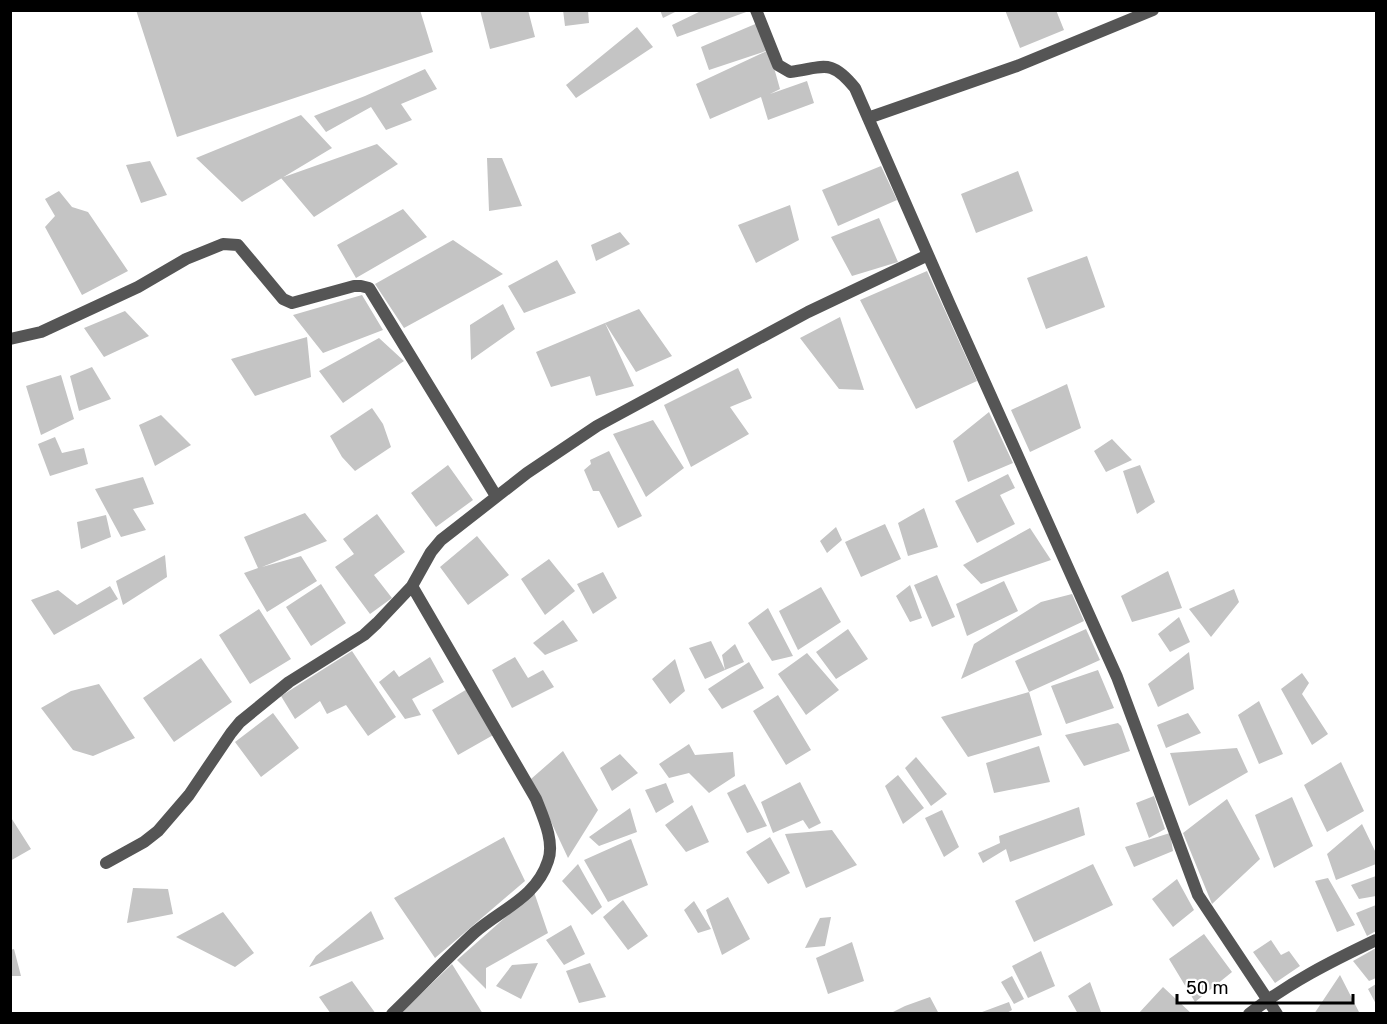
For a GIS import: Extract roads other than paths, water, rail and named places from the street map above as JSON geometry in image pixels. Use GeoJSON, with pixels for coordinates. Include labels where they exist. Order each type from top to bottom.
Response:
{"type":"FeatureCollection","features":[{"type":"Feature","properties":{"kind":"street"},"geometry":{"type":"LineString","coordinates":[[756,10],[778,65],[790,72],[821,66],[834,69],[845,75],[855,88],[1117,677],[1198,895],[1277,1014]]}},
{"type":"Feature","properties":{"kind":"street"},"geometry":{"type":"LineString","coordinates":[[868,118],[1017,66],[1153,10]]}},
{"type":"Feature","properties":{"kind":"street"},"geometry":{"type":"LineString","coordinates":[[10,339],[41,332],[138,287],[186,259],[223,244],[238,245],[283,299],[292,303],[354,286],[369,288],[496,495]]}},
{"type":"Feature","properties":{"kind":"street"},"geometry":{"type":"LineString","coordinates":[[106,863],[144,842],[158,831],[189,795],[240,722],[289,682],[364,634],[412,586],[431,552],[441,540],[496,495],[597,426],[808,312],[928,255]]}},
{"type":"Feature","properties":{"kind":"street"},"geometry":{"type":"LineString","coordinates":[[392,1014],[476,931],[530,892],[542,877],[550,858],[549,834],[536,800],[412,586]]}},
{"type":"Feature","properties":{"kind":"street"},"geometry":{"type":"LineString","coordinates":[[1249,1014],[1267,999],[1318,968],[1377,940]]}}]}
